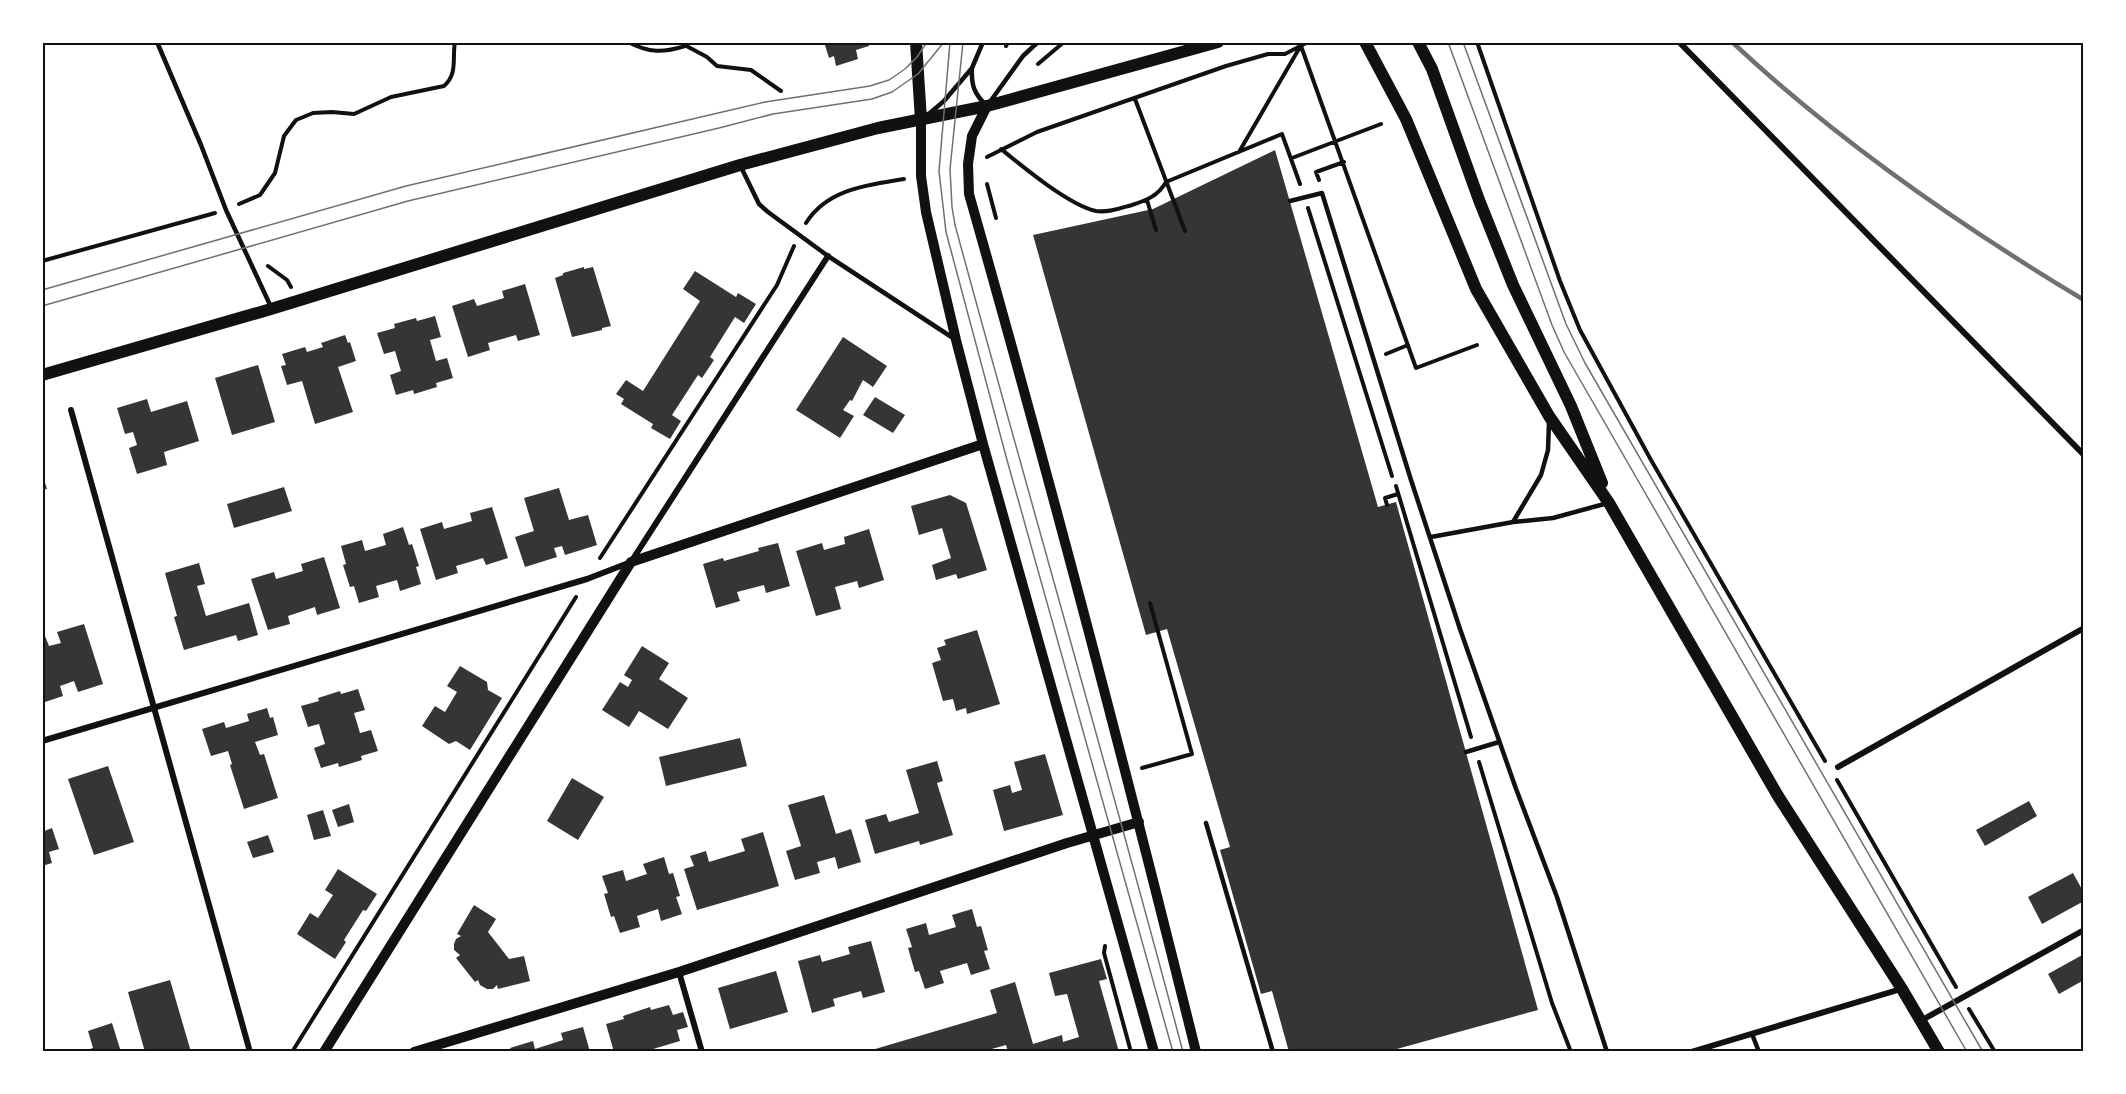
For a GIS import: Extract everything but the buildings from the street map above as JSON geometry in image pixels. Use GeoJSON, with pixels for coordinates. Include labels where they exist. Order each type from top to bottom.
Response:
{"type":"FeatureCollection","features":[{"type":"Feature","properties":{"kind":"main road"},"geometry":{"type":"LineString","coordinates":[[916,42],[921,120]]}},
{"type":"Feature","properties":{"kind":"main road"},"geometry":{"type":"LineString","coordinates":[[42,375],[271,309],[740,165],[878,128],[987,106],[1218,42]]}},
{"type":"Feature","properties":{"kind":"main road"},"geometry":{"type":"LineString","coordinates":[[1365,42],[1406,119],[1476,289],[1549,416],[1609,503],[1778,796],[1922,1020],[1940,1052]]}},
{"type":"Feature","properties":{"kind":"main road"},"geometry":{"type":"LineString","coordinates":[[1418,42],[1432,69],[1479,200],[1513,285],[1571,406],[1609,503]]}},
{"type":"Feature","properties":{"kind":"street"},"geometry":{"type":"LineString","coordinates":[[1679,42],[2084,455]]}},
{"type":"Feature","properties":{"kind":"street"},"geometry":{"type":"LineString","coordinates":[[987,106],[972,136],[968,164],[969,194],[1024,388],[1139,822],[1196,1052]]}},
{"type":"Feature","properties":{"kind":"street"},"geometry":{"type":"LineString","coordinates":[[921,120],[921,176],[926,212],[956,340],[983,444],[1095,835],[1154,1052]]}},
{"type":"Feature","properties":{"kind":"street"},"geometry":{"type":"LineString","coordinates":[[324,1052],[631,562],[828,256]]}},
{"type":"Feature","properties":{"kind":"street"},"geometry":{"type":"LineString","coordinates":[[71,410],[250,1052]]}},
{"type":"Feature","properties":{"kind":"street"},"geometry":{"type":"LineString","coordinates":[[42,741],[586,579],[983,444]]}},
{"type":"Feature","properties":{"kind":"street"},"geometry":{"type":"LineString","coordinates":[[1834,769],[2084,628]]}},
{"type":"Feature","properties":{"kind":"street"},"geometry":{"type":"LineString","coordinates":[[414,1052],[679,972],[1139,822]]}},
{"type":"Feature","properties":{"kind":"street"},"geometry":{"type":"LineString","coordinates":[[1922,1020],[2084,930]]}},
{"type":"Feature","properties":{"kind":"street"},"geometry":{"type":"LineString","coordinates":[[679,972],[702,1052]]}},
{"type":"Feature","properties":{"kind":"street"},"geometry":{"type":"LineString","coordinates":[[1692,1052],[1902,989]]}},
{"type":"Feature","properties":{"kind":"lane"},"geometry":{"type":"LineString","coordinates":[[157,42],[201,144],[225,210],[271,309]]}},
{"type":"Feature","properties":{"kind":"lane"},"geometry":{"type":"LineString","coordinates":[[921,120],[944,101],[972,68],[983,42]]}},
{"type":"Feature","properties":{"kind":"lane"},"geometry":{"type":"LineString","coordinates":[[972,68],[971,82],[976,96],[987,106],[1023,56],[1038,42]]}},
{"type":"Feature","properties":{"kind":"lane"},"geometry":{"type":"LineString","coordinates":[[740,165],[759,204],[828,256],[956,340]]}},
{"type":"Feature","properties":{"kind":"lane"},"geometry":{"type":"LineString","coordinates":[[1290,201],[1322,193],[1460,629],[1557,897],[1607,1052]]}},
{"type":"Feature","properties":{"kind":"lane"},"geometry":{"type":"LineString","coordinates":[[1513,522],[1541,475],[1548,450],[1549,416]]}},
{"type":"Feature","properties":{"kind":"lane"},"geometry":{"type":"LineString","coordinates":[[1431,537],[1513,522],[1553,518],[1609,503]]}},
{"type":"Feature","properties":{"kind":"lane"},"geometry":{"type":"LineString","coordinates":[[1466,752],[1499,742]]}},
{"type":"Feature","properties":{"kind":"lane"},"geometry":{"type":"LineString","coordinates":[[1206,823],[1273,1052]]}},
{"type":"Feature","properties":{"kind":"lane"},"geometry":{"type":"LineString","coordinates":[[1752,1034],[1759,1052]]}},
{"type":"Feature","properties":{"kind":"path"},"geometry":{"type":"LineString","coordinates":[[42,261],[225,210],[261,195],[275,173],[284,136],[296,120],[312,113],[354,114],[391,97],[444,86],[450,81],[454,69],[455,42]]}},
{"type":"Feature","properties":{"kind":"path"},"geometry":{"type":"LineString","coordinates":[[628,42],[664,52],[685,46]]}},
{"type":"Feature","properties":{"kind":"path"},"geometry":{"type":"LineString","coordinates":[[679,42],[707,57],[717,66],[751,70],[781,90]]}},
{"type":"Feature","properties":{"kind":"path"},"geometry":{"type":"LineString","coordinates":[[1038,64],[1064,42]]}},
{"type":"Feature","properties":{"kind":"path"},"geometry":{"type":"LineString","coordinates":[[981,160],[1037,132],[1226,66],[1268,54],[1286,54],[1308,42]]}},
{"type":"Feature","properties":{"kind":"path"},"geometry":{"type":"LineString","coordinates":[[1477,42],[1560,281],[1580,330],[1651,460],[1826,761]]}},
{"type":"Feature","properties":{"kind":"path"},"geometry":{"type":"LineString","coordinates":[[1300,46],[1344,162],[1416,368],[1477,345]]}},
{"type":"Feature","properties":{"kind":"path"},"geometry":{"type":"LineString","coordinates":[[1239,152],[1300,46]]}},
{"type":"Feature","properties":{"kind":"path"},"geometry":{"type":"LineString","coordinates":[[1135,99],[1185,231]]}},
{"type":"Feature","properties":{"kind":"path"},"geometry":{"type":"LineString","coordinates":[[1292,158],[1381,124]]}},
{"type":"Feature","properties":{"kind":"path"},"geometry":{"type":"LineString","coordinates":[[1001,149],[1045,184],[1069,199],[1095,211],[1108,211],[1147,200],[1159,193],[1166,182],[1282,134],[1292,158],[1398,494],[1473,743]]}},
{"type":"Feature","properties":{"kind":"path"},"geometry":{"type":"LineString","coordinates":[[1316,172],[1344,162]]}},
{"type":"Feature","properties":{"kind":"path"},"geometry":{"type":"LineString","coordinates":[[292,1052],[586,579],[777,285],[810,216],[826,201],[844,191],[888,182]]}},
{"type":"Feature","properties":{"kind":"path"},"geometry":{"type":"LineString","coordinates":[[1147,200],[1156,230]]}},
{"type":"Feature","properties":{"kind":"path"},"geometry":{"type":"LineString","coordinates":[[253,268],[265,265],[287,280],[299,300]]}},
{"type":"Feature","properties":{"kind":"path"},"geometry":{"type":"LineString","coordinates":[[1387,353],[1408,345]]}},
{"type":"Feature","properties":{"kind":"path"},"geometry":{"type":"LineString","coordinates":[[1386,505],[1385,498],[1398,494]]}},
{"type":"Feature","properties":{"kind":"path"},"geometry":{"type":"LineString","coordinates":[[1138,769],[1192,754],[1149,603]]}},
{"type":"Feature","properties":{"kind":"path"},"geometry":{"type":"LineString","coordinates":[[1477,755],[1551,1003],[1571,1052]]}},
{"type":"Feature","properties":{"kind":"path"},"geometry":{"type":"LineString","coordinates":[[1834,769],[1995,1052]]}},
{"type":"Feature","properties":{"kind":"path"},"geometry":{"type":"LineString","coordinates":[[1104,953],[1131,1052]]}},
{"type":"Feature","properties":{"kind":"tram line"},"geometry":{"type":"LineString","coordinates":[[42,290],[406,186],[765,102],[870,86],[889,80],[905,69],[927,42]]}},
{"type":"Feature","properties":{"kind":"tram line"},"geometry":{"type":"LineString","coordinates":[[42,306],[408,201],[773,114],[872,99],[892,92],[918,74],[944,42]]}},
{"type":"Feature","properties":{"kind":"tram line"},"geometry":{"type":"LineString","coordinates":[[950,42],[939,171],[946,232],[1007,460],[1173,1052]]}},
{"type":"Feature","properties":{"kind":"tram line"},"geometry":{"type":"LineString","coordinates":[[963,42],[950,169],[955,225],[1183,1052]]}},
{"type":"Feature","properties":{"kind":"tram line"},"geometry":{"type":"LineString","coordinates":[[1448,42],[1564,352],[1967,1052]]}},
{"type":"Feature","properties":{"kind":"tram line"},"geometry":{"type":"LineString","coordinates":[[1463,42],[1566,324],[1585,363],[1983,1052]]}},
{"type":"Feature","properties":{"kind":"railway"},"geometry":{"type":"LineString","coordinates":[[1732,42],[1857,148],[1946,212],[2084,300]]}}]}
